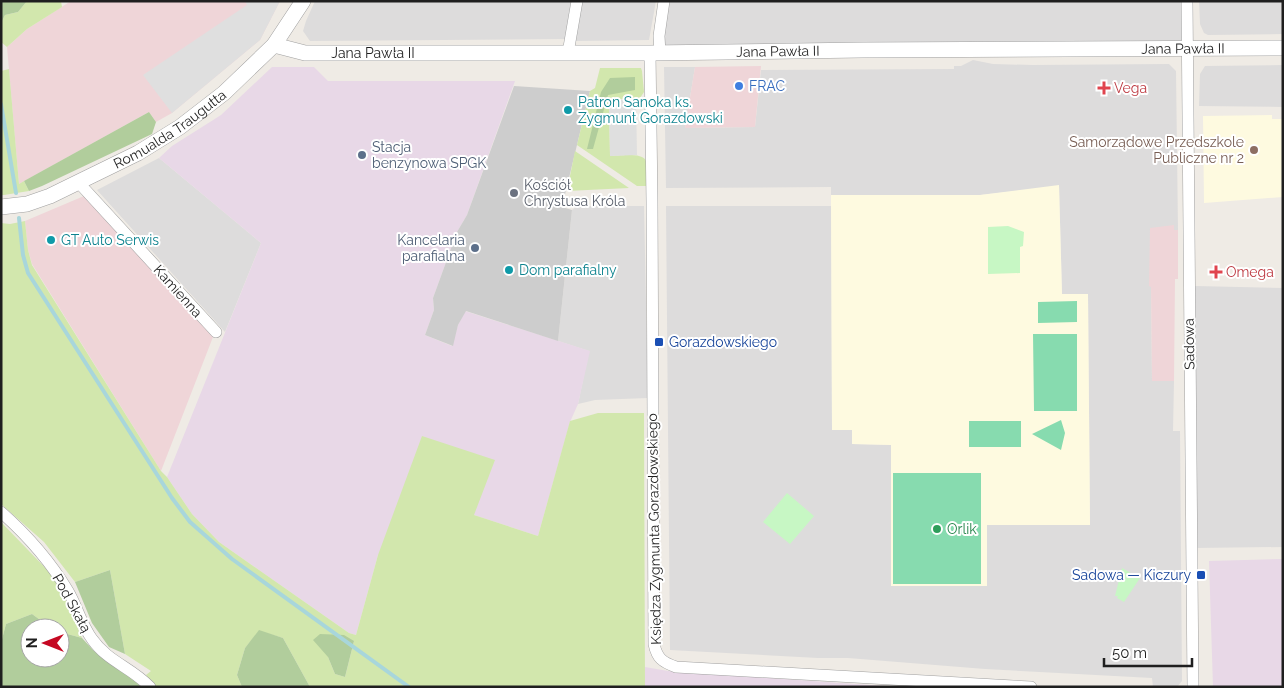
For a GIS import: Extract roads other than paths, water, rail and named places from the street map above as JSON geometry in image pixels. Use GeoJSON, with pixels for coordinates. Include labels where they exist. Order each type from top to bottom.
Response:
{"type":"FeatureCollection","features":[{"type":"Feature","properties":{"kind":"street","name":"Romualda Traugutta"},"geometry":{"type":"LineString","coordinates":[[1,207],[27,204],[79,183],[180,127],[224,93],[274,45],[303,1]]}},
{"type":"Feature","properties":{"kind":"street"},"geometry":{"type":"LineString","coordinates":[[568,53],[577,1]]}},
{"type":"Feature","properties":{"kind":"street"},"geometry":{"type":"LineString","coordinates":[[655,53],[664,1]]}},
{"type":"Feature","properties":{"kind":"street","name":"Sadowa"},"geometry":{"type":"LineString","coordinates":[[1187,1],[1193,687]]}},
{"type":"Feature","properties":{"kind":"street","name":"Jana Pawła II"},"geometry":{"type":"LineString","coordinates":[[274,45],[305,53],[655,53],[1283,48]]}},
{"type":"Feature","properties":{"kind":"street","name":"Księdza Zygmunta Gorazdowskiego"},"geometry":{"type":"LineString","coordinates":[[655,53],[652,211],[654,644],[656,654],[662,662],[676,667],[1031,687]]}},
{"type":"Feature","properties":{"kind":"street","name":"Kamienna"},"geometry":{"type":"LineString","coordinates":[[79,183],[216,332]]}},
{"type":"Feature","properties":{"kind":"street","name":"Pod Skałą"},"geometry":{"type":"LineString","coordinates":[[1,512],[24,531],[57,574],[69,592],[84,626],[100,649],[110,658],[142,678],[150,687]]}},
{"type":"Feature","properties":{"kind":"waterway"},"geometry":{"type":"LineString","coordinates":[[1,104],[16,193]]}},
{"type":"Feature","properties":{"kind":"waterway"},"geometry":{"type":"LineString","coordinates":[[19,218],[23,255],[28,273],[172,498],[190,522],[232,559],[409,687]]}},
{"type":"Feature","properties":{"kind":"place","name":"FRAC"},"geometry":{"type":"Point","coordinates":[739,86]}},
{"type":"Feature","properties":{"kind":"place","name":"Vega"},"geometry":{"type":"Point","coordinates":[1104,88]}},
{"type":"Feature","properties":{"kind":"place","name":"Patron Sanoka ks. Zygmunt Gorazdowski"},"geometry":{"type":"Point","coordinates":[568,110]}},
{"type":"Feature","properties":{"kind":"place","name":"Samorządowe Przedszkole Publiczne nr 2"},"geometry":{"type":"Point","coordinates":[1254,150]}},
{"type":"Feature","properties":{"kind":"place","name":"Stacja benzynowa SPGK"},"geometry":{"type":"Point","coordinates":[362,155]}},
{"type":"Feature","properties":{"kind":"place","name":"Kościół Chrystusa Króla"},"geometry":{"type":"Point","coordinates":[514,193]}},
{"type":"Feature","properties":{"kind":"place","name":"GT Auto Serwis"},"geometry":{"type":"Point","coordinates":[51,240]}},
{"type":"Feature","properties":{"kind":"place","name":"Kancelaria parafialna"},"geometry":{"type":"Point","coordinates":[475,248]}},
{"type":"Feature","properties":{"kind":"place","name":"Dom parafialny"},"geometry":{"type":"Point","coordinates":[509,270]}},
{"type":"Feature","properties":{"kind":"place","name":"Omega"},"geometry":{"type":"Point","coordinates":[1216,272]}},
{"type":"Feature","properties":{"kind":"place","name":"Gorazdowskiego"},"geometry":{"type":"Point","coordinates":[659,342]}},
{"type":"Feature","properties":{"kind":"place","name":"Orlik"},"geometry":{"type":"Point","coordinates":[937,529]}},
{"type":"Feature","properties":{"kind":"place","name":"Sadowa — Kiczury"},"geometry":{"type":"Point","coordinates":[1201,575]}}]}
